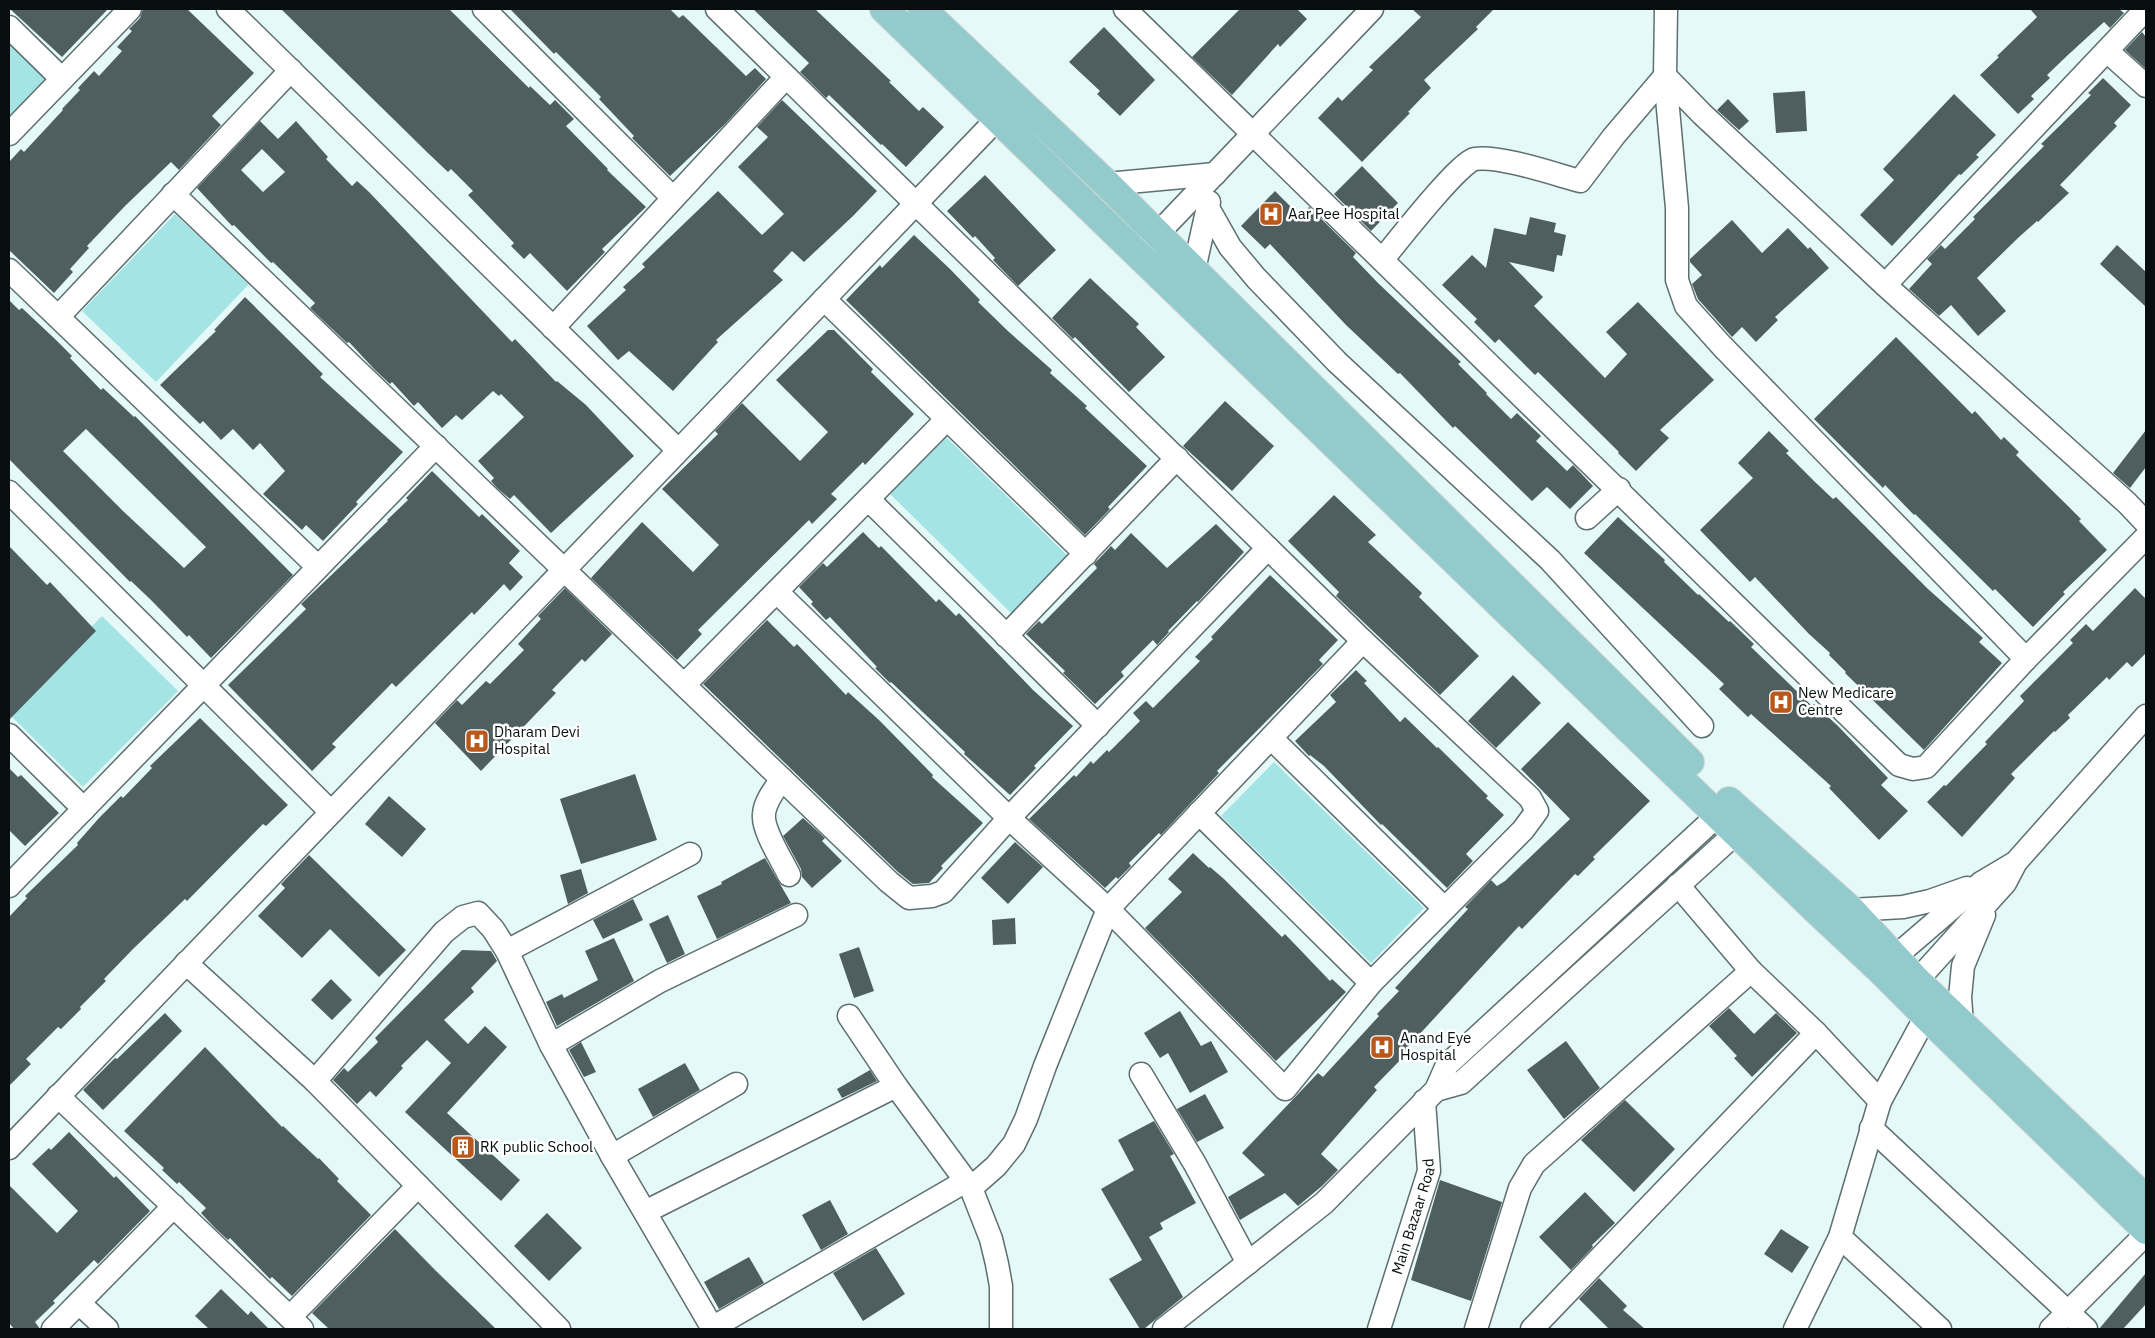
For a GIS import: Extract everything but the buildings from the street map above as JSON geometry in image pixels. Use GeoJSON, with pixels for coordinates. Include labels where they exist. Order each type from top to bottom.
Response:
{"type":"FeatureCollection","features":[{"type":"Feature","properties":{"kind":"main road"},"geometry":{"type":"LineString","coordinates":[[884,9],[1138,254],[1732,820],[1888,963],[1911,988],[1962,1024],[2146,1199]]}},
{"type":"Feature","properties":{"kind":"main road"},"geometry":{"type":"LineString","coordinates":[[922,9],[1107,184],[1194,270],[1732,820],[1851,910],[1888,963]]}},
{"type":"Feature","properties":{"kind":"main road"},"geometry":{"type":"LineString","coordinates":[[1911,988],[1926,1016],[2146,1230]]}},
{"type":"Feature","properties":{"kind":"street"},"geometry":{"type":"LineString","coordinates":[[9,134],[130,9]]}},
{"type":"Feature","properties":{"kind":"street"},"geometry":{"type":"LineString","coordinates":[[484,9],[674,198]]}},
{"type":"Feature","properties":{"kind":"street"},"geometry":{"type":"LineString","coordinates":[[716,9],[1363,641],[1530,798],[1536,811],[1524,830],[1371,983],[1285,1089],[1108,909],[1008,818],[777,592]]}},
{"type":"Feature","properties":{"kind":"street"},"geometry":{"type":"LineString","coordinates":[[1125,9],[1619,489],[1899,765],[1913,770],[1926,767],[2026,659],[2146,537]]}},
{"type":"Feature","properties":{"kind":"street"},"geometry":{"type":"LineString","coordinates":[[1138,254],[1372,9]]}},
{"type":"Feature","properties":{"kind":"street"},"geometry":{"type":"LineString","coordinates":[[1666,9],[1665,76],[1677,208],[1677,280],[1686,306],[1722,346],[2026,659]]}},
{"type":"Feature","properties":{"kind":"street"},"geometry":{"type":"LineString","coordinates":[[1885,285],[2146,9]]}},
{"type":"Feature","properties":{"kind":"street"},"geometry":{"type":"LineString","coordinates":[[237,12],[291,70],[678,450]]}},
{"type":"Feature","properties":{"kind":"street"},"geometry":{"type":"LineString","coordinates":[[9,27],[62,79]]}},
{"type":"Feature","properties":{"kind":"street"},"geometry":{"type":"LineString","coordinates":[[2107,51],[2146,86]]}},
{"type":"Feature","properties":{"kind":"street"},"geometry":{"type":"LineString","coordinates":[[58,317],[291,70]]}},
{"type":"Feature","properties":{"kind":"street"},"geometry":{"type":"LineString","coordinates":[[1383,260],[1455,174],[1473,159],[1491,158],[1580,181],[1614,136],[1665,76]]}},
{"type":"Feature","properties":{"kind":"street"},"geometry":{"type":"LineString","coordinates":[[1665,76],[1702,114],[1885,285],[2146,523]]}},
{"type":"Feature","properties":{"kind":"street"},"geometry":{"type":"LineString","coordinates":[[553,328],[786,77]]}},
{"type":"Feature","properties":{"kind":"street"},"geometry":{"type":"LineString","coordinates":[[9,1148],[998,118],[1013,95]]}},
{"type":"Feature","properties":{"kind":"street"},"geometry":{"type":"LineString","coordinates":[[1107,184],[1215,174]]}},
{"type":"Feature","properties":{"kind":"street"},"geometry":{"type":"LineString","coordinates":[[1194,270],[1215,174]]}},
{"type":"Feature","properties":{"kind":"street"},"geometry":{"type":"LineString","coordinates":[[173,194],[889,882],[909,898],[932,896],[943,892],[1008,818],[1268,548]]}},
{"type":"Feature","properties":{"kind":"street"},"geometry":{"type":"LineString","coordinates":[[1208,208],[1230,247],[1256,278],[1337,362],[1550,560],[1702,726]]}},
{"type":"Feature","properties":{"kind":"street"},"geometry":{"type":"LineString","coordinates":[[9,270],[318,567]]}},
{"type":"Feature","properties":{"kind":"street"},"geometry":{"type":"LineString","coordinates":[[824,299],[1086,554]]}},
{"type":"Feature","properties":{"kind":"street"},"geometry":{"type":"LineString","coordinates":[[684,685],[947,419]]}},
{"type":"Feature","properties":{"kind":"street"},"geometry":{"type":"LineString","coordinates":[[9,886],[436,446]]}},
{"type":"Feature","properties":{"kind":"street"},"geometry":{"type":"LineString","coordinates":[[1006,636],[1176,458]]}},
{"type":"Feature","properties":{"kind":"street"},"geometry":{"type":"LineString","coordinates":[[1587,518],[1619,489]]}},
{"type":"Feature","properties":{"kind":"street"},"geometry":{"type":"LineString","coordinates":[[9,492],[330,812]]}},
{"type":"Feature","properties":{"kind":"street"},"geometry":{"type":"LineString","coordinates":[[868,499],[1098,726]]}},
{"type":"Feature","properties":{"kind":"street"},"geometry":{"type":"LineString","coordinates":[[315,1081],[444,932],[463,916],[478,912],[507,951],[551,1045],[612,1156],[713,1328],[968,1184],[1006,1155],[1018,1136],[1108,909],[1363,641]]}},
{"type":"Feature","properties":{"kind":"street"},"geometry":{"type":"LineString","coordinates":[[1888,963],[1987,890],[2016,862],[2146,716]]}},
{"type":"Feature","properties":{"kind":"street"},"geometry":{"type":"LineString","coordinates":[[9,735],[84,809]]}},
{"type":"Feature","properties":{"kind":"street"},"geometry":{"type":"LineString","coordinates":[[1271,738],[1444,908]]}},
{"type":"Feature","properties":{"kind":"street"},"geometry":{"type":"LineString","coordinates":[[782,779],[770,798],[764,814],[768,832],[789,875]]}},
{"type":"Feature","properties":{"kind":"street"},"geometry":{"type":"LineString","coordinates":[[1199,813],[1371,983]]}},
{"type":"Feature","properties":{"kind":"street"},"geometry":{"type":"LineString","coordinates":[[1430,1096],[1461,1083],[1678,885],[1732,820]]}},
{"type":"Feature","properties":{"kind":"street"},"geometry":{"type":"LineString","coordinates":[[1164,1329],[1324,1203],[1430,1096],[1446,1065],[1732,820]]}},
{"type":"Feature","properties":{"kind":"street"},"geometry":{"type":"LineString","coordinates":[[507,951],[690,854]]}},
{"type":"Feature","properties":{"kind":"street"},"geometry":{"type":"LineString","coordinates":[[1678,885],[1751,971],[1816,1034],[1880,1101]]}},
{"type":"Feature","properties":{"kind":"street"},"geometry":{"type":"LineString","coordinates":[[1851,910],[1903,907],[1987,890]]}},
{"type":"Feature","properties":{"kind":"street"},"geometry":{"type":"LineString","coordinates":[[1911,988],[1987,890]]}},
{"type":"Feature","properties":{"kind":"street"},"geometry":{"type":"LineString","coordinates":[[1962,1024],[1960,997],[1962,966],[1987,890]]}},
{"type":"Feature","properties":{"kind":"street"},"geometry":{"type":"LineString","coordinates":[[551,1045],[660,981],[796,914]]}},
{"type":"Feature","properties":{"kind":"street"},"geometry":{"type":"LineString","coordinates":[[186,963],[315,1081],[559,1329]]}},
{"type":"Feature","properties":{"kind":"street"},"geometry":{"type":"LineString","coordinates":[[1476,1329],[1520,1188],[1534,1164],[1751,971]]}},
{"type":"Feature","properties":{"kind":"street"},"geometry":{"type":"LineString","coordinates":[[849,1016],[896,1086],[968,1184],[991,1240],[997,1264],[1001,1286],[1000,1329]]}},
{"type":"Feature","properties":{"kind":"street"},"geometry":{"type":"LineString","coordinates":[[1795,1329],[1840,1237],[1880,1101],[1926,1016]]}},
{"type":"Feature","properties":{"kind":"street"},"geometry":{"type":"LineString","coordinates":[[1532,1329],[1816,1034]]}},
{"type":"Feature","properties":{"kind":"street"},"geometry":{"type":"LineString","coordinates":[[1141,1074],[1194,1164],[1248,1263]]}},
{"type":"Feature","properties":{"kind":"street"},"geometry":{"type":"LineString","coordinates":[[612,1156],[736,1084]]}},
{"type":"Feature","properties":{"kind":"street"},"geometry":{"type":"LineString","coordinates":[[645,1212],[896,1086]]}},
{"type":"Feature","properties":{"kind":"street"},"geometry":{"type":"LineString","coordinates":[[58,1096],[296,1323],[418,1186]]}},
{"type":"Feature","properties":{"kind":"street","name":"Main Bazaar Road"},"geometry":{"type":"LineString","coordinates":[[1379,1329],[1429,1171],[1430,1096]]}},
{"type":"Feature","properties":{"kind":"street"},"geometry":{"type":"LineString","coordinates":[[1871,1128],[2086,1329]]}},
{"type":"Feature","properties":{"kind":"street"},"geometry":{"type":"LineString","coordinates":[[53,1329],[174,1206]]}},
{"type":"Feature","properties":{"kind":"street"},"geometry":{"type":"LineString","coordinates":[[2050,1329],[2146,1234]]}},
{"type":"Feature","properties":{"kind":"street"},"geometry":{"type":"LineString","coordinates":[[1840,1237],[1940,1329]]}},
{"type":"Feature","properties":{"kind":"street"},"geometry":{"type":"LineString","coordinates":[[79,1303],[107,1329]]}},
{"type":"Feature","properties":{"kind":"shaded area"},"geometry":{"type":"Polygon","coordinates":[[[9,41],[46,78],[9,117],[9,41]]]}},
{"type":"Feature","properties":{"kind":"shaded area"},"geometry":{"type":"Polygon","coordinates":[[[175,214],[249,284],[156,382],[82,311],[175,214]]]}},
{"type":"Feature","properties":{"kind":"shaded area"},"geometry":{"type":"Polygon","coordinates":[[[946,437],[1069,557],[1012,614],[890,494],[946,437]]]}},
{"type":"Feature","properties":{"kind":"shaded area"},"geometry":{"type":"Polygon","coordinates":[[[102,616],[178,691],[83,787],[9,714],[9,711],[102,616]]]}},
{"type":"Feature","properties":{"kind":"shaded area"},"geometry":{"type":"Polygon","coordinates":[[[1274,762],[1424,908],[1371,963],[1221,816],[1274,762]]]}},
{"type":"Feature","properties":{"kind":"place","name":"Aar Pee Hospital"},"geometry":{"type":"Point","coordinates":[1271,214]}},
{"type":"Feature","properties":{"kind":"place","name":"New Medicare Centre"},"geometry":{"type":"Point","coordinates":[1781,702]}},
{"type":"Feature","properties":{"kind":"place","name":"Dharam Devi Hospital"},"geometry":{"type":"Point","coordinates":[477,741]}},
{"type":"Feature","properties":{"kind":"place","name":"Anand Eye Hospital"},"geometry":{"type":"Point","coordinates":[1382,1047]}},
{"type":"Feature","properties":{"kind":"place","name":"RK public School"},"geometry":{"type":"Point","coordinates":[463,1147]}}]}
